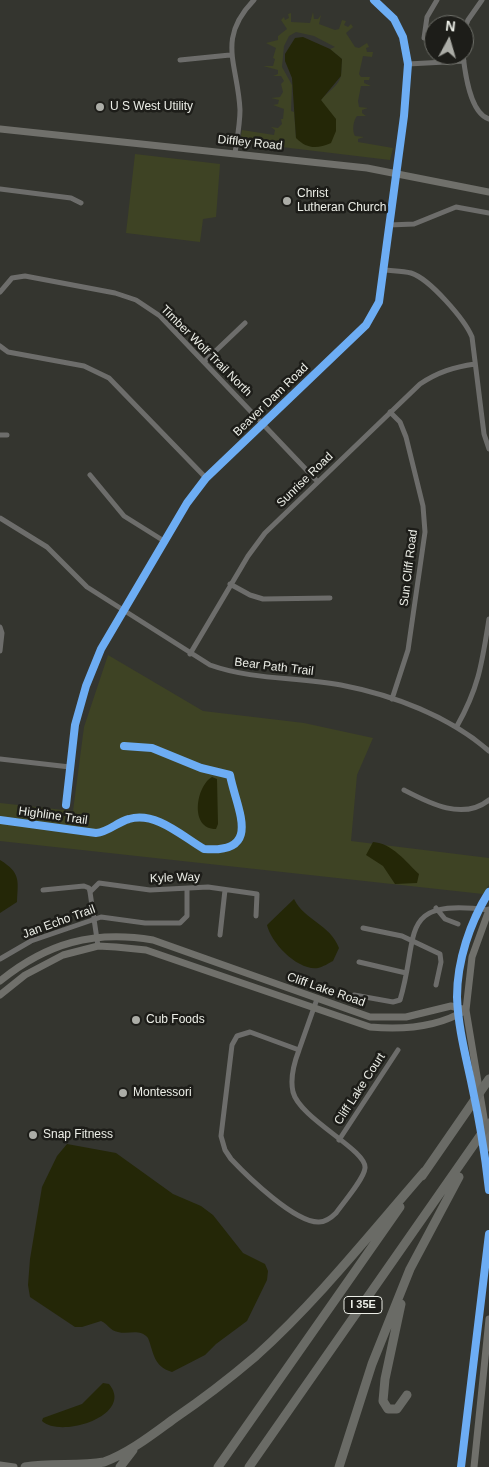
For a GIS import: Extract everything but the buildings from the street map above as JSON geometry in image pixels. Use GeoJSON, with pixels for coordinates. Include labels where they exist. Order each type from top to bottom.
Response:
{"type":"FeatureCollection","features":[{"type":"Feature","properties":{"kind":"highway","name":"I 35E"},"geometry":{"type":"LineString","coordinates":[[218,1467],[489,1079]]}},
{"type":"Feature","properties":{"kind":"highway","name":"I 35E"},"geometry":{"type":"LineString","coordinates":[[250,1467],[489,1123]]}},
{"type":"Feature","properties":{"kind":"highway"},"geometry":{"type":"LineString","coordinates":[[340,1466],[372,1364],[410,1269],[476,1144]]}},
{"type":"Feature","properties":{"kind":"highway"},"geometry":{"type":"LineString","coordinates":[[25,1467],[38,1464],[81,1466],[103,1462],[141,1441],[210,1393],[256,1355],[313,1300],[425,1171]]}},
{"type":"Feature","properties":{"kind":"highway"},"geometry":{"type":"LineString","coordinates":[[407,1395],[397,1409],[388,1409],[383,1401],[385,1379],[410,1269]]}},
{"type":"Feature","properties":{"kind":"highway"},"geometry":{"type":"LineString","coordinates":[[120,1467],[141,1441]]}},
{"type":"Feature","properties":{"kind":"street"},"geometry":{"type":"LineString","coordinates":[[235,153],[240,111],[230,55],[231,40],[235,25],[243,11],[254,0]]}},
{"type":"Feature","properties":{"kind":"street","name":"Beaver Dam Road"},"geometry":{"type":"LineString","coordinates":[[66,805],[76,725],[86,686],[101,649],[187,503],[206,478],[366,325],[379,302],[394,172],[404,116],[408,64],[403,37],[394,19],[374,0]]}},
{"type":"Feature","properties":{"kind":"street"},"geometry":{"type":"LineString","coordinates":[[380,5],[385,0]]}},
{"type":"Feature","properties":{"kind":"street"},"geometry":{"type":"LineString","coordinates":[[428,15],[437,0]]}},
{"type":"Feature","properties":{"kind":"street"},"geometry":{"type":"LineString","coordinates":[[473,15],[482,0]]}},
{"type":"Feature","properties":{"kind":"street"},"geometry":{"type":"LineString","coordinates":[[180,60],[230,55]]}},
{"type":"Feature","properties":{"kind":"street"},"geometry":{"type":"LineString","coordinates":[[408,64],[424,63]]}},
{"type":"Feature","properties":{"kind":"street"},"geometry":{"type":"LineString","coordinates":[[464,65],[468,87],[477,110],[489,119]]}},
{"type":"Feature","properties":{"kind":"street","name":"Diffley Road"},"geometry":{"type":"LineString","coordinates":[[2,130],[51,133],[394,172],[489,192]]}},
{"type":"Feature","properties":{"kind":"street"},"geometry":{"type":"LineString","coordinates":[[0,190],[71,198],[81,203]]}},
{"type":"Feature","properties":{"kind":"street"},"geometry":{"type":"LineString","coordinates":[[389,225],[414,224],[456,207],[489,214]]}},
{"type":"Feature","properties":{"kind":"street"},"geometry":{"type":"LineString","coordinates":[[384,270],[412,274],[428,283],[467,326],[472,337],[484,434],[489,449]]}},
{"type":"Feature","properties":{"kind":"street","name":"Timber Wolf Trail North"},"geometry":{"type":"LineString","coordinates":[[0,292],[12,278],[25,276],[122,295],[136,300],[160,316],[318,481]]}},
{"type":"Feature","properties":{"kind":"street"},"geometry":{"type":"LineString","coordinates":[[204,362],[245,323]]}},
{"type":"Feature","properties":{"kind":"street"},"geometry":{"type":"LineString","coordinates":[[0,346],[8,352],[84,366],[109,378],[206,478]]}},
{"type":"Feature","properties":{"kind":"street","name":"Sunrise Road"},"geometry":{"type":"LineString","coordinates":[[190,654],[230,584],[265,533],[390,412],[433,375],[452,367],[475,364]]}},
{"type":"Feature","properties":{"kind":"street","name":"Sun Cliff Road"},"geometry":{"type":"LineString","coordinates":[[390,412],[400,422],[406,437],[423,506],[425,532],[408,650],[392,699]]}},
{"type":"Feature","properties":{"kind":"street"},"geometry":{"type":"LineString","coordinates":[[0,434],[6,435]]}},
{"type":"Feature","properties":{"kind":"street"},"geometry":{"type":"LineString","coordinates":[[90,475],[124,516],[164,541]]}},
{"type":"Feature","properties":{"kind":"street","name":"Bear Path Trail"},"geometry":{"type":"LineString","coordinates":[[0,518],[47,547],[74,577],[123,611],[210,665],[230,672],[342,686],[392,699],[431,713],[457,726],[489,751]]}},
{"type":"Feature","properties":{"kind":"street"},"geometry":{"type":"LineString","coordinates":[[230,584],[250,595],[263,599],[330,598]]}},
{"type":"Feature","properties":{"kind":"street"},"geometry":{"type":"LineString","coordinates":[[457,726],[470,703],[479,680],[489,619]]}},
{"type":"Feature","properties":{"kind":"street"},"geometry":{"type":"LineString","coordinates":[[0,627],[2,633],[0,651]]}},
{"type":"Feature","properties":{"kind":"street"},"geometry":{"type":"LineString","coordinates":[[0,759],[70,767]]}},
{"type":"Feature","properties":{"kind":"street"},"geometry":{"type":"LineString","coordinates":[[404,790],[435,806],[470,810],[489,800]]}},
{"type":"Feature","properties":{"kind":"street","name":"Kyle Way"},"geometry":{"type":"LineString","coordinates":[[90,892],[96,885],[103,882],[150,890],[187,889],[194,886],[257,894],[256,916]]}},
{"type":"Feature","properties":{"kind":"street"},"geometry":{"type":"LineString","coordinates":[[43,890],[84,886],[89,888],[98,946]]}},
{"type":"Feature","properties":{"kind":"street","name":"Jan Echo Trail"},"geometry":{"type":"LineString","coordinates":[[0,958],[31,941],[101,917],[145,923],[180,923],[187,916],[187,889]]}},
{"type":"Feature","properties":{"kind":"street"},"geometry":{"type":"LineString","coordinates":[[220,935],[225,890]]}},
{"type":"Feature","properties":{"kind":"street"},"geometry":{"type":"LineString","coordinates":[[354,995],[396,1002],[400,1000],[416,926],[425,915],[436,908],[456,907],[489,910],[472,958],[466,1010],[470,1048],[489,1148]]}},
{"type":"Feature","properties":{"kind":"street"},"geometry":{"type":"LineString","coordinates":[[436,908],[445,918],[458,924]]}},
{"type":"Feature","properties":{"kind":"street"},"geometry":{"type":"LineString","coordinates":[[363,928],[412,940],[440,954],[441,962],[436,985]]}},
{"type":"Feature","properties":{"kind":"street","name":"Cliff Lake Road"},"geometry":{"type":"LineString","coordinates":[[0,981],[13,971],[49,950],[97,936],[119,936],[153,940],[356,1013],[387,1018],[406,1018],[452,1006],[466,1010]]}},
{"type":"Feature","properties":{"kind":"street","name":"Cliff Lake Road"},"geometry":{"type":"LineString","coordinates":[[0,995],[25,975],[63,955],[98,946],[146,950],[353,1023],[391,1029],[412,1028],[454,1017],[466,1010]]}},
{"type":"Feature","properties":{"kind":"street"},"geometry":{"type":"LineString","coordinates":[[359,962],[406,973]]}},
{"type":"Feature","properties":{"kind":"street"},"geometry":{"type":"LineString","coordinates":[[299,1050],[250,1032],[240,1034],[235,1039],[221,1126],[223,1146],[234,1162],[289,1209],[309,1220],[320,1222],[336,1213],[365,1169],[364,1160],[361,1156],[338,1140],[300,1106],[295,1098],[292,1081],[299,1050],[317,999]]}},
{"type":"Feature","properties":{"kind":"street","name":"Cliff Lake Court"},"geometry":{"type":"LineString","coordinates":[[338,1140],[398,1050]]}},
{"type":"Feature","properties":{"kind":"street"},"geometry":{"type":"LineString","coordinates":[[474,1467],[489,1319]]}},
{"type":"Feature","properties":{"kind":"street"},"geometry":{"type":"LineString","coordinates":[[0,1465],[14,1467]]}},
{"type":"Feature","properties":{"kind":"shaded area"},"geometry":{"type":"Polygon","coordinates":[[[313,12],[314,19],[318,19],[321,15],[319,24],[335,30],[339,29],[342,20],[346,21],[344,25],[348,27],[351,24],[353,27],[346,33],[355,47],[359,48],[367,43],[369,47],[366,48],[367,52],[373,52],[372,57],[363,56],[359,74],[361,77],[370,77],[369,80],[364,80],[364,83],[371,86],[361,86],[358,101],[359,107],[368,108],[362,110],[362,113],[366,116],[357,116],[353,131],[355,136],[364,137],[358,139],[358,142],[393,148],[390,160],[240,142],[242,130],[274,135],[275,130],[271,127],[278,128],[282,124],[281,119],[283,119],[284,109],[273,105],[278,104],[279,100],[271,98],[280,97],[283,92],[281,84],[284,81],[281,76],[273,76],[278,74],[278,70],[263,66],[273,66],[275,59],[273,58],[276,48],[266,43],[278,40],[278,36],[287,29],[281,20],[284,17],[285,20],[289,18],[288,14],[291,13],[291,22],[310,23],[313,12]],[[296,32],[289,36],[284,46],[282,67],[292,85],[291,111],[294,112],[296,138],[322,103],[321,100],[336,85],[341,75],[342,59],[330,49],[335,47],[314,36],[296,32]]]}},
{"type":"Feature","properties":{"kind":"shaded area"},"geometry":{"type":"Polygon","coordinates":[[[303,37],[330,49],[342,59],[341,76],[321,100],[336,119],[336,131],[331,143],[317,147],[308,146],[296,138],[292,78],[285,61],[285,54],[295,38],[303,37]]]}},
{"type":"Feature","properties":{"kind":"shaded area"},"geometry":{"type":"Polygon","coordinates":[[[135,154],[220,164],[216,217],[203,219],[200,242],[126,233],[135,154]]]}},
{"type":"Feature","properties":{"kind":"shaded area"},"geometry":{"type":"Polygon","coordinates":[[[108,655],[203,711],[304,723],[373,738],[357,775],[351,841],[489,858],[489,885],[483,894],[0,841],[0,803],[73,811],[84,727],[108,655]]]}},
{"type":"Feature","properties":{"kind":"shaded area"},"geometry":{"type":"Polygon","coordinates":[[[212,777],[217,779],[218,824],[216,829],[207,827],[202,822],[198,806],[202,789],[212,777]]]}},
{"type":"Feature","properties":{"kind":"shaded area"},"geometry":{"type":"Polygon","coordinates":[[[373,842],[392,849],[404,859],[419,874],[417,883],[395,884],[383,866],[366,855],[373,842]]]}},
{"type":"Feature","properties":{"kind":"shaded area"},"geometry":{"type":"Polygon","coordinates":[[[0,860],[15,873],[18,888],[17,902],[0,913],[0,860]]]}},
{"type":"Feature","properties":{"kind":"shaded area"},"geometry":{"type":"Polygon","coordinates":[[[294,899],[304,913],[330,933],[339,948],[333,961],[322,967],[310,968],[286,954],[274,940],[267,925],[294,899]]]}},
{"type":"Feature","properties":{"kind":"shaded area"},"geometry":{"type":"Polygon","coordinates":[[[67,1144],[116,1153],[173,1194],[201,1206],[213,1215],[243,1253],[265,1264],[268,1271],[267,1280],[247,1321],[216,1344],[205,1355],[172,1372],[158,1363],[145,1335],[137,1332],[122,1333],[115,1331],[101,1321],[82,1327],[75,1327],[30,1297],[28,1285],[30,1259],[42,1187],[57,1156],[67,1144]]]}},
{"type":"Feature","properties":{"kind":"shaded area"},"geometry":{"type":"Polygon","coordinates":[[[103,1383],[109,1384],[114,1395],[112,1405],[104,1414],[92,1421],[64,1427],[51,1426],[42,1421],[43,1418],[82,1404],[103,1383]]]}},
{"type":"Feature","properties":{"kind":"cycle path","name":"Highline Trail"},"geometry":{"type":"LineString","coordinates":[[66,805],[75,725],[86,686],[101,649],[187,503],[206,478],[366,325],[379,302],[404,116],[408,64],[403,37],[394,19],[374,0]]}},
{"type":"Feature","properties":{"kind":"cycle path","name":"Highline Trail"},"geometry":{"type":"LineString","coordinates":[[0,820],[96,833],[105,831],[125,820],[149,819],[169,826],[204,849],[223,849],[234,844],[240,836],[242,826],[230,775],[201,768],[152,748],[124,746]]}},
{"type":"Feature","properties":{"kind":"cycle path"},"geometry":{"type":"LineString","coordinates":[[489,892],[476,916],[466,942],[459,970],[457,997],[460,1029],[484,1149],[489,1190]]}},
{"type":"Feature","properties":{"kind":"cycle path"},"geometry":{"type":"LineString","coordinates":[[461,1467],[489,1234]]}},
{"type":"Feature","properties":{"kind":"place","name":"U S West Utility"},"geometry":{"type":"Point","coordinates":[100,107]}},
{"type":"Feature","properties":{"kind":"place","name":"Christ Lutheran Church"},"geometry":{"type":"Point","coordinates":[287,201]}},
{"type":"Feature","properties":{"kind":"place","name":"Cub Foods"},"geometry":{"type":"Point","coordinates":[136,1020]}},
{"type":"Feature","properties":{"kind":"place","name":"Montessori"},"geometry":{"type":"Point","coordinates":[123,1093]}},
{"type":"Feature","properties":{"kind":"place","name":"Snap Fitness"},"geometry":{"type":"Point","coordinates":[33,1135]}}]}
